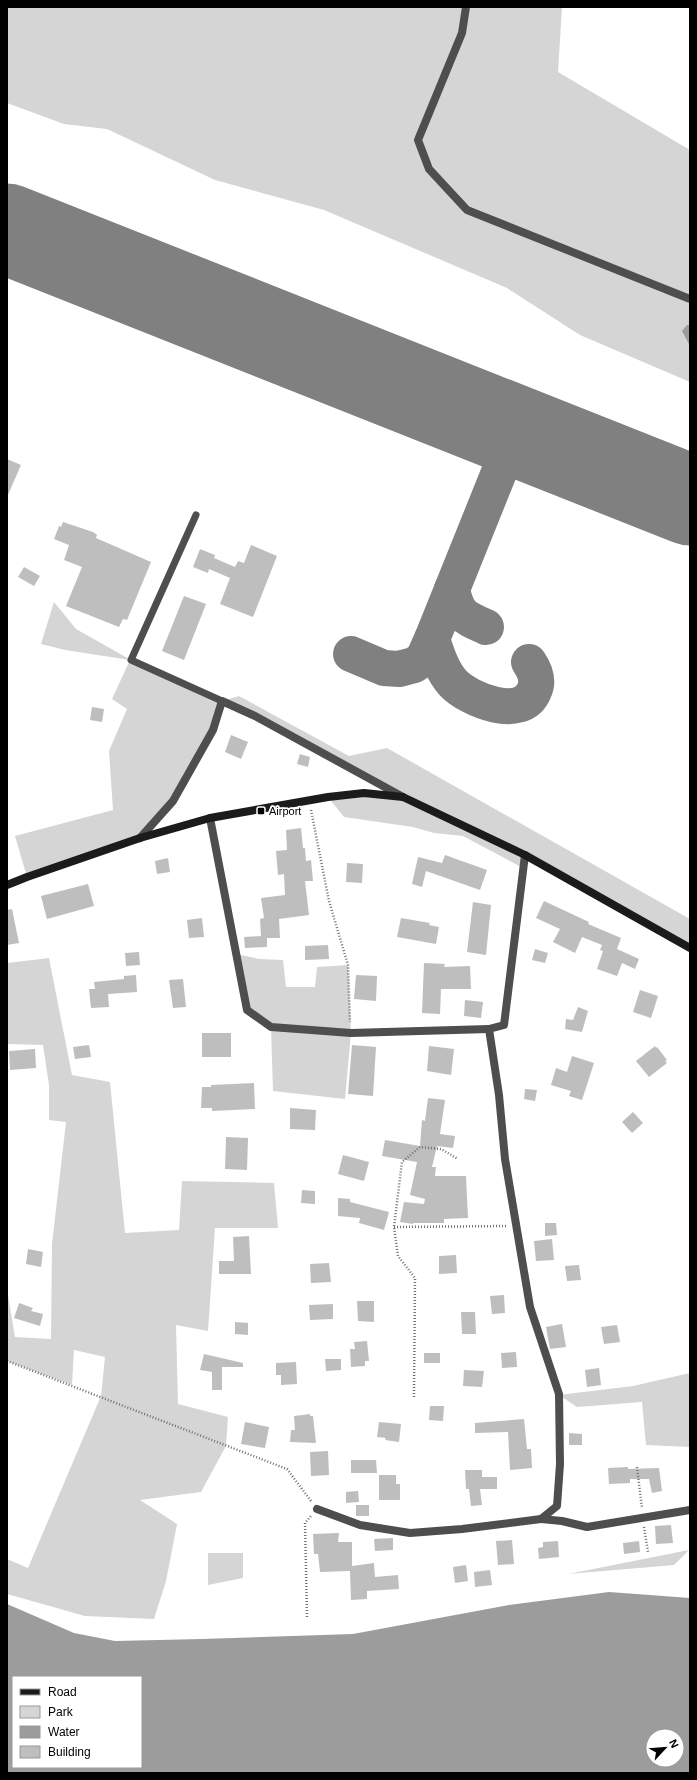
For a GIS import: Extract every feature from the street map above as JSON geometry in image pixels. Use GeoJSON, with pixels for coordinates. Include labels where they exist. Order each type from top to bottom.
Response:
{"type":"FeatureCollection","features":[{"type":"Feature","properties":{"kind":"main road"},"geometry":{"type":"LineString","coordinates":[[7,885],[26,877],[140,838],[210,818],[309,800],[364,793],[404,797],[525,855],[690,948]]}},
{"type":"Feature","properties":{"kind":"street"},"geometry":{"type":"LineString","coordinates":[[466,7],[462,33],[418,140],[429,169],[467,210],[690,299]]}},
{"type":"Feature","properties":{"kind":"street"},"geometry":{"type":"LineString","coordinates":[[140,838],[173,801],[213,730],[222,701],[255,716],[404,797]]}},
{"type":"Feature","properties":{"kind":"street"},"geometry":{"type":"LineString","coordinates":[[210,818],[247,1010],[270,1027],[351,1033],[489,1029],[504,1025],[525,855]]}},
{"type":"Feature","properties":{"kind":"street"},"geometry":{"type":"LineString","coordinates":[[489,1029],[499,1095],[505,1159],[530,1307],[559,1394],[560,1464],[557,1506],[541,1519]]}},
{"type":"Feature","properties":{"kind":"street"},"geometry":{"type":"LineString","coordinates":[[317,1509],[360,1525],[410,1533],[462,1529],[541,1519],[562,1521],[587,1527],[690,1510]]}},
{"type":"Feature","properties":{"kind":"lane"},"geometry":{"type":"LineString","coordinates":[[196,515],[131,660],[222,701]]}},
{"type":"Feature","properties":{"kind":"path"},"geometry":{"type":"LineString","coordinates":[[309,800],[329,901],[348,964],[351,1033]]}},
{"type":"Feature","properties":{"kind":"path"},"geometry":{"type":"LineString","coordinates":[[414,1397],[415,1278],[398,1256],[394,1227],[402,1162],[420,1147],[441,1149],[458,1159]]}},
{"type":"Feature","properties":{"kind":"path"},"geometry":{"type":"LineString","coordinates":[[394,1227],[517,1226]]}},
{"type":"Feature","properties":{"kind":"path"},"geometry":{"type":"LineString","coordinates":[[7,1361],[287,1469],[317,1509],[305,1523],[307,1617]]}},
{"type":"Feature","properties":{"kind":"green space"},"geometry":{"type":"Polygon","coordinates":[[[7,7],[562,7],[558,72],[690,150],[690,382],[580,335],[507,288],[324,210],[215,180],[107,129],[64,124],[7,103],[7,7]]]}},
{"type":"Feature","properties":{"kind":"green space"},"geometry":{"type":"Polygon","coordinates":[[[54,602],[76,629],[131,660],[222,701],[213,730],[173,801],[140,838],[27,877],[15,836],[113,810],[109,751],[127,709],[112,699],[130,660],[65,650],[41,644],[54,602]]]}},
{"type":"Feature","properties":{"kind":"green space"},"geometry":{"type":"Polygon","coordinates":[[[239,696],[349,756],[387,748],[690,919],[690,948],[525,855],[523,868],[463,836],[434,833],[413,827],[344,817],[328,797],[402,797],[222,701],[239,696]]]}},
{"type":"Feature","properties":{"kind":"green space"},"geometry":{"type":"Polygon","coordinates":[[[236,954],[259,959],[283,960],[286,987],[315,987],[317,967],[348,965],[351,1033],[345,1099],[273,1091],[271,1027],[247,1010],[236,954]]]}},
{"type":"Feature","properties":{"kind":"green space"},"geometry":{"type":"Polygon","coordinates":[[[49,958],[72,1075],[110,1082],[125,1233],[179,1230],[182,1181],[274,1183],[278,1228],[215,1228],[208,1331],[176,1325],[178,1404],[228,1417],[226,1446],[201,1492],[140,1500],[177,1524],[166,1581],[154,1619],[85,1616],[7,1594],[7,1559],[28,1568],[101,1396],[105,1357],[74,1350],[72,1385],[7,1361],[7,1289],[15,1337],[51,1339],[52,1244],[66,1122],[49,1120],[49,1085],[43,1045],[7,1044],[7,963],[49,958]]]}},
{"type":"Feature","properties":{"kind":"green space"},"geometry":{"type":"Polygon","coordinates":[[[690,1373],[690,1447],[646,1445],[642,1402],[577,1407],[559,1395],[633,1386],[690,1373]]]}},
{"type":"Feature","properties":{"kind":"green space"},"geometry":{"type":"Polygon","coordinates":[[[689,1550],[674,1565],[568,1574],[689,1550]]]}},
{"type":"Feature","properties":{"kind":"green space"},"geometry":{"type":"Polygon","coordinates":[[[208,1553],[243,1553],[243,1578],[208,1585],[208,1553]]]}},
{"type":"Feature","properties":{"kind":"water"},"geometry":{"type":"Polygon","coordinates":[[[687,325],[690,325],[690,346],[682,331],[687,325]]]}},
{"type":"Feature","properties":{"kind":"water"},"geometry":{"type":"Polygon","coordinates":[[[609,1592],[690,1598],[690,1773],[7,1773],[7,1604],[74,1633],[115,1641],[353,1634],[509,1605],[609,1592]]]}},
{"type":"Feature","properties":{"kind":"building"},"geometry":{"type":"Polygon","coordinates":[[[7,459],[21,465],[7,497],[7,459]]]}},
{"type":"Feature","properties":{"kind":"building"},"geometry":{"type":"Polygon","coordinates":[[[63,522],[93,532],[97,535],[96,538],[151,562],[127,620],[123,619],[119,627],[66,606],[82,567],[64,560],[69,545],[54,539],[59,526],[61,527],[63,522]]]}},
{"type":"Feature","properties":{"kind":"building"},"geometry":{"type":"Polygon","coordinates":[[[251,545],[277,556],[253,617],[220,604],[230,578],[209,569],[208,573],[193,567],[200,549],[215,555],[214,558],[235,567],[238,561],[244,563],[251,545]]]}},
{"type":"Feature","properties":{"kind":"building"},"geometry":{"type":"Polygon","coordinates":[[[24,567],[40,576],[34,586],[18,577],[24,567]]]}},
{"type":"Feature","properties":{"kind":"building"},"geometry":{"type":"Polygon","coordinates":[[[184,596],[206,604],[184,660],[162,651],[184,596]]]}},
{"type":"Feature","properties":{"kind":"building"},"geometry":{"type":"Polygon","coordinates":[[[92,707],[104,709],[102,722],[90,720],[92,707]]]}},
{"type":"Feature","properties":{"kind":"building"},"geometry":{"type":"Polygon","coordinates":[[[231,735],[248,742],[241,759],[225,752],[231,735]]]}},
{"type":"Feature","properties":{"kind":"building"},"geometry":{"type":"Polygon","coordinates":[[[300,754],[310,757],[308,767],[297,764],[300,754]]]}},
{"type":"Feature","properties":{"kind":"building"},"geometry":{"type":"Polygon","coordinates":[[[301,828],[306,861],[311,860],[313,881],[305,881],[309,915],[279,919],[280,938],[267,938],[267,947],[245,948],[244,937],[261,936],[260,919],[264,918],[261,898],[285,895],[284,874],[278,875],[276,851],[287,850],[286,830],[301,828]]]}},
{"type":"Feature","properties":{"kind":"building"},"geometry":{"type":"Polygon","coordinates":[[[445,855],[487,870],[480,890],[426,871],[422,887],[412,884],[418,857],[442,863],[445,855]]]}},
{"type":"Feature","properties":{"kind":"building"},"geometry":{"type":"Polygon","coordinates":[[[168,858],[170,872],[157,874],[155,861],[168,858]]]}},
{"type":"Feature","properties":{"kind":"building"},"geometry":{"type":"Polygon","coordinates":[[[347,863],[363,864],[362,883],[346,882],[347,863]]]}},
{"type":"Feature","properties":{"kind":"building"},"geometry":{"type":"Polygon","coordinates":[[[88,884],[94,906],[47,919],[41,896],[88,884]]]}},
{"type":"Feature","properties":{"kind":"building"},"geometry":{"type":"Polygon","coordinates":[[[544,901],[589,922],[588,924],[621,938],[617,949],[639,959],[635,969],[622,963],[617,976],[597,969],[603,951],[600,950],[602,945],[582,937],[575,953],[553,942],[560,929],[536,918],[544,901]]]}},
{"type":"Feature","properties":{"kind":"building"},"geometry":{"type":"Polygon","coordinates":[[[473,902],[491,905],[486,955],[467,952],[473,902]]]}},
{"type":"Feature","properties":{"kind":"building"},"geometry":{"type":"Polygon","coordinates":[[[12,909],[19,943],[7,945],[7,910],[12,909]]]}},
{"type":"Feature","properties":{"kind":"building"},"geometry":{"type":"Polygon","coordinates":[[[202,918],[204,937],[189,938],[187,920],[202,918]]]}},
{"type":"Feature","properties":{"kind":"building"},"geometry":{"type":"Polygon","coordinates":[[[401,918],[430,923],[429,925],[439,927],[436,944],[397,937],[401,918]]]}},
{"type":"Feature","properties":{"kind":"building"},"geometry":{"type":"Polygon","coordinates":[[[328,945],[329,959],[305,960],[305,946],[328,945]]]}},
{"type":"Feature","properties":{"kind":"building"},"geometry":{"type":"Polygon","coordinates":[[[535,949],[548,953],[545,963],[532,960],[535,949]]]}},
{"type":"Feature","properties":{"kind":"building"},"geometry":{"type":"Polygon","coordinates":[[[139,952],[140,965],[126,966],[125,953],[139,952]]]}},
{"type":"Feature","properties":{"kind":"building"},"geometry":{"type":"Polygon","coordinates":[[[424,963],[445,964],[444,967],[470,966],[471,989],[441,989],[440,1014],[422,1013],[424,963]]]}},
{"type":"Feature","properties":{"kind":"building"},"geometry":{"type":"Polygon","coordinates":[[[136,975],[137,992],[108,994],[109,1007],[91,1008],[89,989],[95,989],[94,982],[124,979],[124,976],[136,975]]]}},
{"type":"Feature","properties":{"kind":"building"},"geometry":{"type":"Polygon","coordinates":[[[356,975],[377,976],[376,1001],[354,999],[356,975]]]}},
{"type":"Feature","properties":{"kind":"building"},"geometry":{"type":"Polygon","coordinates":[[[183,979],[186,1007],[173,1008],[169,980],[183,979]]]}},
{"type":"Feature","properties":{"kind":"building"},"geometry":{"type":"Polygon","coordinates":[[[640,990],[658,996],[651,1018],[633,1012],[640,990]]]}},
{"type":"Feature","properties":{"kind":"building"},"geometry":{"type":"Polygon","coordinates":[[[465,1000],[483,1002],[481,1018],[464,1016],[465,1000]]]}},
{"type":"Feature","properties":{"kind":"building"},"geometry":{"type":"Polygon","coordinates":[[[578,1007],[588,1011],[582,1032],[565,1029],[566,1019],[573,1020],[578,1007]]]}},
{"type":"Feature","properties":{"kind":"building"},"geometry":{"type":"Polygon","coordinates":[[[202,1033],[231,1033],[231,1057],[202,1057],[202,1033]]]}},
{"type":"Feature","properties":{"kind":"building"},"geometry":{"type":"Polygon","coordinates":[[[89,1045],[91,1057],[75,1059],[73,1047],[89,1045]]]}},
{"type":"Feature","properties":{"kind":"building"},"geometry":{"type":"Polygon","coordinates":[[[352,1045],[376,1047],[373,1096],[348,1094],[352,1045]]]}},
{"type":"Feature","properties":{"kind":"building"},"geometry":{"type":"Polygon","coordinates":[[[429,1046],[454,1049],[451,1075],[427,1071],[429,1046]]]}},
{"type":"Feature","properties":{"kind":"building"},"geometry":{"type":"Polygon","coordinates":[[[655,1046],[667,1060],[665,1061],[667,1063],[649,1077],[636,1061],[655,1046]]]}},
{"type":"Feature","properties":{"kind":"building"},"geometry":{"type":"Polygon","coordinates":[[[35,1049],[36,1068],[10,1070],[9,1051],[35,1049]]]}},
{"type":"Feature","properties":{"kind":"building"},"geometry":{"type":"Polygon","coordinates":[[[572,1056],[594,1063],[582,1100],[569,1096],[571,1091],[551,1085],[556,1068],[567,1072],[572,1056]]]}},
{"type":"Feature","properties":{"kind":"building"},"geometry":{"type":"Polygon","coordinates":[[[254,1083],[255,1109],[212,1111],[212,1108],[201,1108],[202,1087],[211,1087],[211,1085],[254,1083]]]}},
{"type":"Feature","properties":{"kind":"building"},"geometry":{"type":"Polygon","coordinates":[[[525,1089],[537,1090],[535,1101],[524,1099],[525,1089]]]}},
{"type":"Feature","properties":{"kind":"building"},"geometry":{"type":"Polygon","coordinates":[[[428,1098],[445,1100],[440,1134],[455,1136],[453,1148],[437,1146],[432,1167],[436,1167],[435,1176],[466,1176],[468,1218],[444,1219],[444,1223],[413,1224],[400,1222],[404,1202],[424,1204],[425,1199],[410,1195],[417,1162],[382,1156],[385,1140],[420,1146],[422,1120],[425,1121],[428,1098]]]}},
{"type":"Feature","properties":{"kind":"building"},"geometry":{"type":"Polygon","coordinates":[[[290,1108],[316,1110],[315,1130],[290,1129],[290,1108]]]}},
{"type":"Feature","properties":{"kind":"building"},"geometry":{"type":"Polygon","coordinates":[[[633,1112],[643,1123],[632,1133],[622,1122],[633,1112]]]}},
{"type":"Feature","properties":{"kind":"building"},"geometry":{"type":"Polygon","coordinates":[[[226,1137],[248,1138],[247,1170],[225,1169],[226,1137]]]}},
{"type":"Feature","properties":{"kind":"building"},"geometry":{"type":"Polygon","coordinates":[[[343,1155],[369,1162],[364,1181],[338,1174],[343,1155]]]}},
{"type":"Feature","properties":{"kind":"building"},"geometry":{"type":"Polygon","coordinates":[[[302,1190],[315,1191],[315,1204],[301,1203],[302,1190]]]}},
{"type":"Feature","properties":{"kind":"building"},"geometry":{"type":"Polygon","coordinates":[[[338,1198],[350,1199],[350,1202],[389,1212],[384,1230],[359,1223],[360,1218],[338,1216],[338,1198]]]}},
{"type":"Feature","properties":{"kind":"building"},"geometry":{"type":"Polygon","coordinates":[[[545,1223],[556,1223],[557,1235],[545,1236],[545,1223]]]}},
{"type":"Feature","properties":{"kind":"building"},"geometry":{"type":"Polygon","coordinates":[[[249,1236],[251,1274],[219,1274],[219,1261],[234,1261],[233,1237],[249,1236]]]}},
{"type":"Feature","properties":{"kind":"building"},"geometry":{"type":"Polygon","coordinates":[[[552,1239],[554,1260],[536,1261],[534,1241],[552,1239]]]}},
{"type":"Feature","properties":{"kind":"building"},"geometry":{"type":"Polygon","coordinates":[[[28,1249],[43,1252],[41,1267],[26,1264],[28,1249]]]}},
{"type":"Feature","properties":{"kind":"building"},"geometry":{"type":"Polygon","coordinates":[[[456,1255],[457,1273],[439,1274],[439,1256],[456,1255]]]}},
{"type":"Feature","properties":{"kind":"building"},"geometry":{"type":"Polygon","coordinates":[[[329,1263],[331,1282],[311,1283],[310,1264],[329,1263]]]}},
{"type":"Feature","properties":{"kind":"building"},"geometry":{"type":"Polygon","coordinates":[[[579,1265],[581,1280],[567,1281],[565,1266],[579,1265]]]}},
{"type":"Feature","properties":{"kind":"building"},"geometry":{"type":"Polygon","coordinates":[[[504,1295],[505,1313],[492,1314],[490,1296],[504,1295]]]}},
{"type":"Feature","properties":{"kind":"building"},"geometry":{"type":"Polygon","coordinates":[[[357,1301],[374,1301],[374,1322],[358,1321],[357,1301]]]}},
{"type":"Feature","properties":{"kind":"building"},"geometry":{"type":"Polygon","coordinates":[[[19,1303],[33,1308],[31,1311],[43,1314],[40,1326],[14,1318],[19,1303]]]}},
{"type":"Feature","properties":{"kind":"building"},"geometry":{"type":"Polygon","coordinates":[[[333,1304],[333,1319],[310,1320],[309,1305],[333,1304]]]}},
{"type":"Feature","properties":{"kind":"building"},"geometry":{"type":"Polygon","coordinates":[[[461,1312],[475,1312],[476,1334],[462,1334],[461,1312]]]}},
{"type":"Feature","properties":{"kind":"building"},"geometry":{"type":"Polygon","coordinates":[[[235,1322],[248,1323],[248,1335],[235,1334],[235,1322]]]}},
{"type":"Feature","properties":{"kind":"building"},"geometry":{"type":"Polygon","coordinates":[[[562,1324],[566,1347],[550,1349],[546,1327],[562,1324]]]}},
{"type":"Feature","properties":{"kind":"building"},"geometry":{"type":"Polygon","coordinates":[[[617,1325],[620,1342],[604,1344],[601,1327],[617,1325]]]}},
{"type":"Feature","properties":{"kind":"building"},"geometry":{"type":"Polygon","coordinates":[[[367,1341],[369,1361],[365,1361],[365,1366],[351,1367],[350,1349],[355,1349],[354,1342],[367,1341]]]}},
{"type":"Feature","properties":{"kind":"building"},"geometry":{"type":"Polygon","coordinates":[[[516,1352],[517,1367],[502,1368],[501,1353],[516,1352]]]}},
{"type":"Feature","properties":{"kind":"building"},"geometry":{"type":"Polygon","coordinates":[[[424,1353],[440,1353],[440,1363],[424,1363],[424,1353]]]}},
{"type":"Feature","properties":{"kind":"building"},"geometry":{"type":"Polygon","coordinates":[[[204,1354],[243,1363],[243,1367],[222,1367],[222,1390],[212,1390],[212,1372],[200,1370],[204,1354]]]}},
{"type":"Feature","properties":{"kind":"building"},"geometry":{"type":"Polygon","coordinates":[[[325,1359],[341,1359],[341,1370],[326,1371],[325,1359]]]}},
{"type":"Feature","properties":{"kind":"building"},"geometry":{"type":"Polygon","coordinates":[[[296,1362],[297,1384],[281,1385],[281,1375],[276,1375],[276,1363],[296,1362]]]}},
{"type":"Feature","properties":{"kind":"building"},"geometry":{"type":"Polygon","coordinates":[[[599,1368],[601,1385],[587,1387],[585,1370],[599,1368]]]}},
{"type":"Feature","properties":{"kind":"building"},"geometry":{"type":"Polygon","coordinates":[[[464,1370],[484,1371],[482,1387],[463,1386],[464,1370]]]}},
{"type":"Feature","properties":{"kind":"building"},"geometry":{"type":"Polygon","coordinates":[[[430,1406],[444,1406],[443,1421],[429,1420],[430,1406]]]}},
{"type":"Feature","properties":{"kind":"building"},"geometry":{"type":"Polygon","coordinates":[[[310,1414],[310,1416],[313,1416],[316,1443],[290,1442],[291,1430],[295,1430],[294,1416],[310,1414]]]}},
{"type":"Feature","properties":{"kind":"building"},"geometry":{"type":"Polygon","coordinates":[[[524,1419],[527,1449],[531,1449],[532,1468],[510,1470],[508,1432],[475,1433],[475,1423],[524,1419]]]}},
{"type":"Feature","properties":{"kind":"building"},"geometry":{"type":"Polygon","coordinates":[[[245,1422],[269,1427],[265,1448],[241,1444],[245,1422]]]}},
{"type":"Feature","properties":{"kind":"building"},"geometry":{"type":"Polygon","coordinates":[[[379,1422],[401,1424],[399,1442],[377,1437],[379,1422]]]}},
{"type":"Feature","properties":{"kind":"building"},"geometry":{"type":"Polygon","coordinates":[[[569,1433],[582,1434],[582,1445],[569,1445],[569,1433]]]}},
{"type":"Feature","properties":{"kind":"building"},"geometry":{"type":"Polygon","coordinates":[[[328,1451],[329,1475],[311,1476],[310,1452],[328,1451]]]}},
{"type":"Feature","properties":{"kind":"building"},"geometry":{"type":"Polygon","coordinates":[[[351,1460],[376,1460],[377,1473],[351,1473],[351,1460]]]}},
{"type":"Feature","properties":{"kind":"building"},"geometry":{"type":"Polygon","coordinates":[[[628,1467],[628,1469],[659,1468],[662,1491],[652,1493],[649,1479],[630,1479],[630,1483],[609,1484],[608,1468],[628,1467]]]}},
{"type":"Feature","properties":{"kind":"building"},"geometry":{"type":"Polygon","coordinates":[[[465,1470],[482,1470],[482,1477],[497,1477],[497,1489],[480,1489],[482,1505],[471,1506],[469,1489],[466,1489],[465,1470]]]}},
{"type":"Feature","properties":{"kind":"building"},"geometry":{"type":"Polygon","coordinates":[[[379,1475],[396,1475],[396,1484],[400,1484],[400,1500],[379,1500],[379,1475]]]}},
{"type":"Feature","properties":{"kind":"building"},"geometry":{"type":"Polygon","coordinates":[[[358,1491],[359,1502],[346,1503],[346,1492],[358,1491]]]}},
{"type":"Feature","properties":{"kind":"building"},"geometry":{"type":"Polygon","coordinates":[[[356,1505],[369,1505],[369,1516],[356,1516],[356,1505]]]}},
{"type":"Feature","properties":{"kind":"building"},"geometry":{"type":"Polygon","coordinates":[[[671,1525],[673,1543],[656,1544],[655,1526],[671,1525]]]}},
{"type":"Feature","properties":{"kind":"building"},"geometry":{"type":"Polygon","coordinates":[[[339,1533],[338,1542],[352,1542],[352,1566],[374,1563],[375,1577],[398,1575],[399,1589],[367,1591],[367,1599],[351,1600],[350,1571],[320,1572],[318,1554],[314,1554],[313,1534],[339,1533]]]}},
{"type":"Feature","properties":{"kind":"building"},"geometry":{"type":"Polygon","coordinates":[[[393,1538],[393,1550],[375,1551],[374,1539],[393,1538]]]}},
{"type":"Feature","properties":{"kind":"building"},"geometry":{"type":"Polygon","coordinates":[[[512,1540],[514,1564],[498,1565],[496,1541],[512,1540]]]}},
{"type":"Feature","properties":{"kind":"building"},"geometry":{"type":"Polygon","coordinates":[[[558,1541],[559,1557],[539,1559],[538,1548],[543,1547],[543,1542],[558,1541]]]}},
{"type":"Feature","properties":{"kind":"building"},"geometry":{"type":"Polygon","coordinates":[[[639,1541],[640,1552],[624,1554],[623,1543],[639,1541]]]}},
{"type":"Feature","properties":{"kind":"building"},"geometry":{"type":"Polygon","coordinates":[[[466,1565],[468,1581],[455,1583],[453,1567],[466,1565]]]}},
{"type":"Feature","properties":{"kind":"building"},"geometry":{"type":"Polygon","coordinates":[[[490,1570],[492,1585],[475,1587],[474,1572],[490,1570]]]}},
{"type":"Feature","properties":{"kind":"taxiway"},"geometry":{"type":"LineString","coordinates":[[469,412],[484,419],[500,432],[503,438],[506,455],[432,639],[443,668],[453,683],[471,696],[495,705],[519,705],[528,700],[534,691],[536,684],[535,672],[529,662]]}},
{"type":"Feature","properties":{"kind":"taxiway"},"geometry":{"type":"LineString","coordinates":[[506,455],[515,448],[524,444],[534,442],[545,443]]}},
{"type":"Feature","properties":{"kind":"taxiway"},"geometry":{"type":"LineString","coordinates":[[452,589],[459,610],[467,617],[486,627]]}},
{"type":"Feature","properties":{"kind":"taxiway"},"geometry":{"type":"LineString","coordinates":[[351,654],[384,668],[399,669],[414,665],[423,659],[432,639]]}},
{"type":"Feature","properties":{"kind":"runway"},"geometry":{"type":"LineString","coordinates":[[7,229],[690,500]]}},
{"type":"Feature","properties":{"kind":"place","name":"Airport"},"geometry":{"type":"Point","coordinates":[261,811]}}]}
